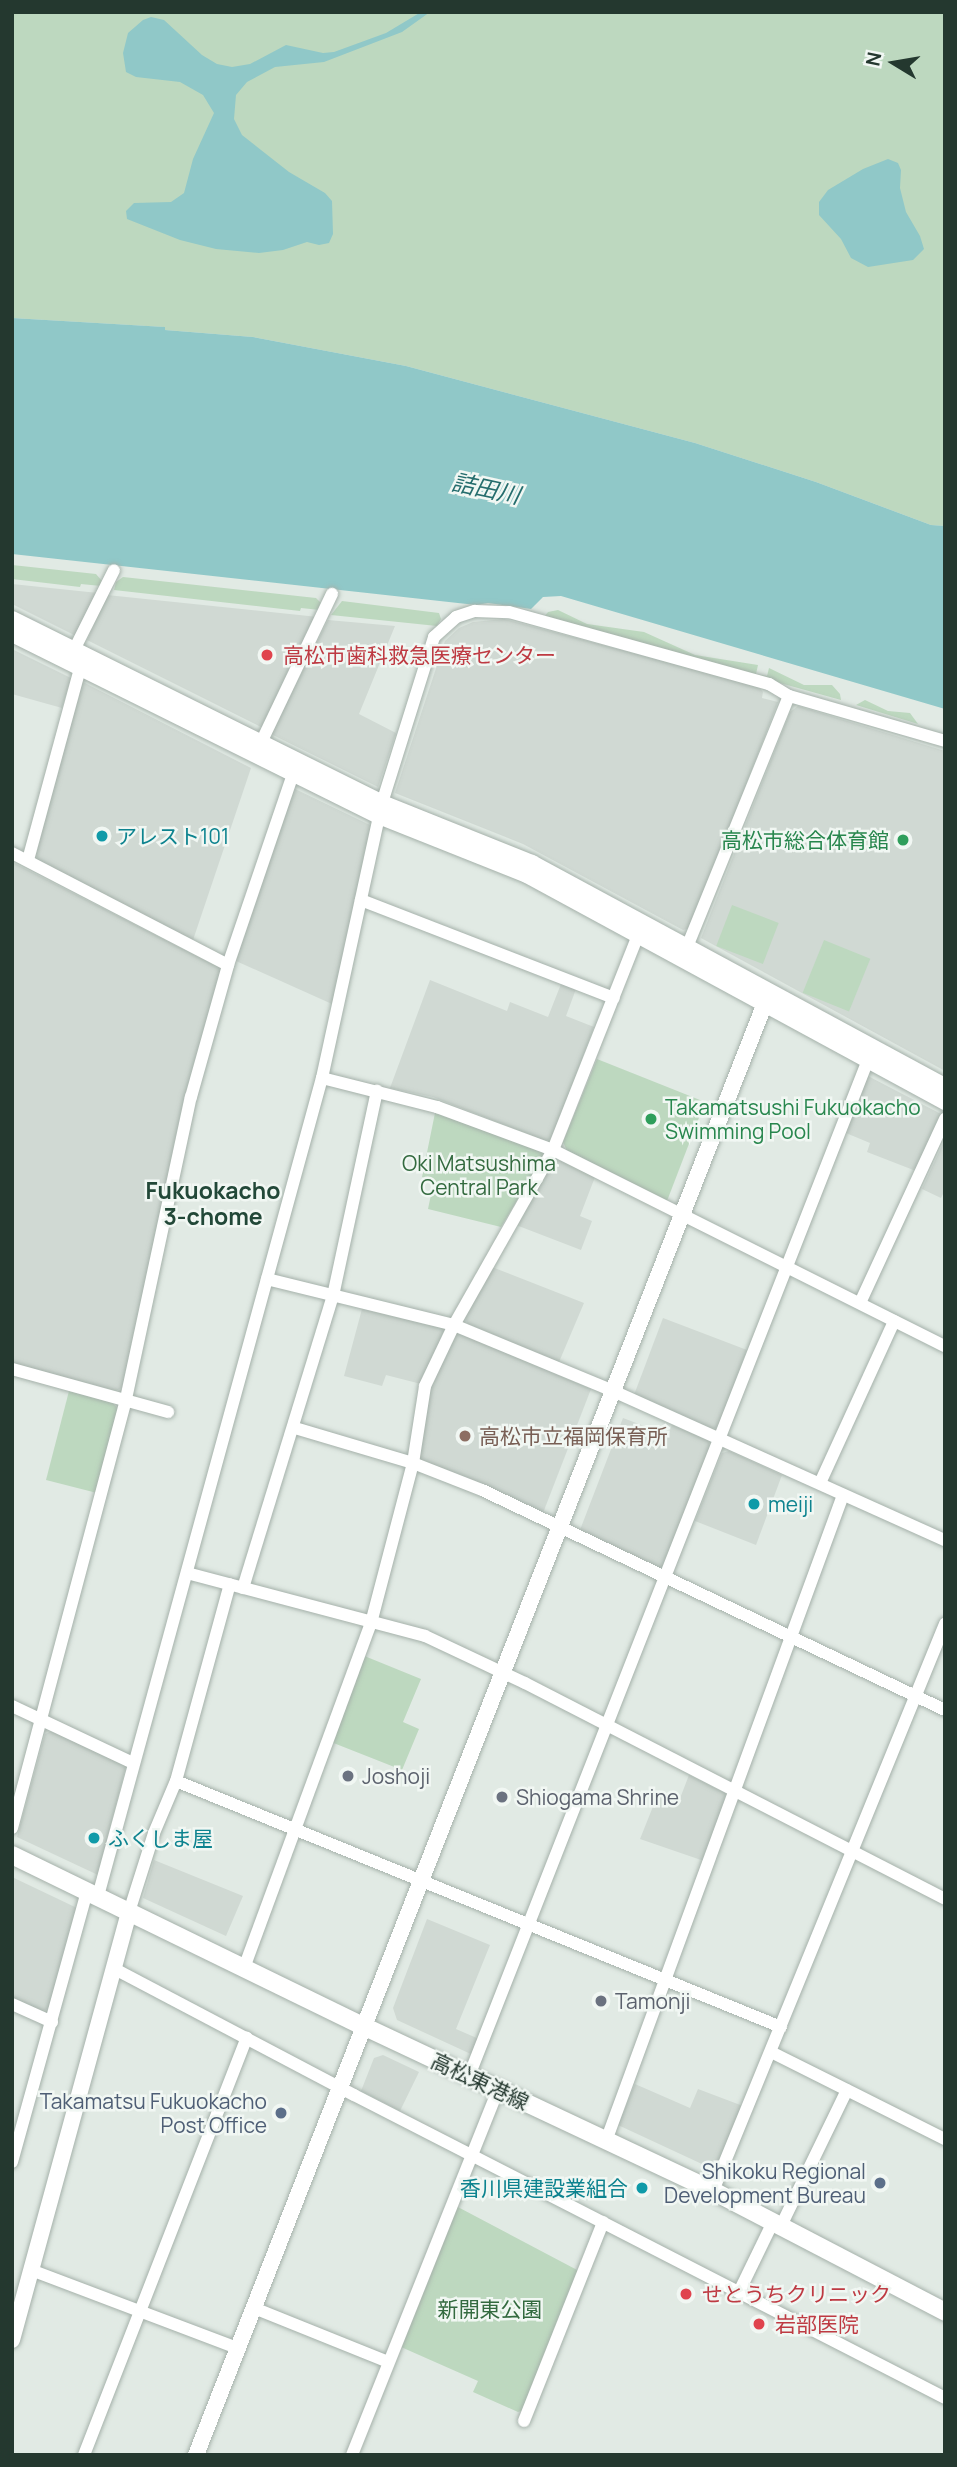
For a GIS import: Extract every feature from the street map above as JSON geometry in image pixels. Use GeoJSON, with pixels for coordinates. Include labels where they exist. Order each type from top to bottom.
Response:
{"type":"FeatureCollection","features":[{"type":"Feature","properties":{"kind":"main road","name":"高松東港線"},"geometry":{"type":"LineString","coordinates":[[12,1855],[363,2026],[713,2191],[945,2312]]}},
{"type":"Feature","properties":{"kind":"street"},"geometry":{"type":"LineString","coordinates":[[28,860],[75,660],[114,570]]}},
{"type":"Feature","properties":{"kind":"street"},"geometry":{"type":"LineString","coordinates":[[258,749],[332,594]]}},
{"type":"Feature","properties":{"kind":"street"},"geometry":{"type":"LineString","coordinates":[[12,2162],[52,2022],[133,1763],[187,1573],[322,1078],[380,810],[434,637],[456,617],[475,611],[509,612],[769,684],[789,696],[945,741]]}},
{"type":"Feature","properties":{"kind":"street"},"geometry":{"type":"LineString","coordinates":[[12,619],[75,660]]}},
{"type":"Feature","properties":{"kind":"street"},"geometry":{"type":"LineString","coordinates":[[12,634],[75,660],[380,810]]}},
{"type":"Feature","properties":{"kind":"street"},"geometry":{"type":"LineString","coordinates":[[685,953],[789,696]]}},
{"type":"Feature","properties":{"kind":"street"},"geometry":{"type":"LineString","coordinates":[[258,749],[293,774],[380,810],[523,859],[640,929],[766,998],[868,1060],[945,1102]]}},
{"type":"Feature","properties":{"kind":"street"},"geometry":{"type":"LineString","coordinates":[[12,1828],[126,1399],[191,1097],[228,965],[293,774]]}},
{"type":"Feature","properties":{"kind":"street"},"geometry":{"type":"LineString","coordinates":[[12,853],[228,965]]}},
{"type":"Feature","properties":{"kind":"street"},"geometry":{"type":"LineString","coordinates":[[361,900],[614,998]]}},
{"type":"Feature","properties":{"kind":"street"},"geometry":{"type":"LineString","coordinates":[[244,1968],[371,1623],[412,1462],[425,1386],[454,1325],[553,1150],[640,929]]}},
{"type":"Feature","properties":{"kind":"street"},"geometry":{"type":"LineString","coordinates":[[766,998],[945,1086]]}},
{"type":"Feature","properties":{"kind":"street"},"geometry":{"type":"LineString","coordinates":[[196,2455],[766,998]]}},
{"type":"Feature","properties":{"kind":"street"},"geometry":{"type":"LineString","coordinates":[[469,2076],[868,1060]]}},
{"type":"Feature","properties":{"kind":"street"},"geometry":{"type":"LineString","coordinates":[[322,1078],[437,1107],[553,1150],[945,1346]]}},
{"type":"Feature","properties":{"kind":"street"},"geometry":{"type":"LineString","coordinates":[[243,1588],[295,1428],[333,1296],[377,1091]]}},
{"type":"Feature","properties":{"kind":"street"},"geometry":{"type":"LineString","coordinates":[[860,1303],[945,1119]]}},
{"type":"Feature","properties":{"kind":"street"},"geometry":{"type":"LineString","coordinates":[[267,1279],[454,1325],[612,1391],[945,1540]]}},
{"type":"Feature","properties":{"kind":"street"},"geometry":{"type":"LineString","coordinates":[[820,1483],[894,1321]]}},
{"type":"Feature","properties":{"kind":"street"},"geometry":{"type":"LineString","coordinates":[[13,1372],[168,1412]]}},
{"type":"Feature","properties":{"kind":"street"},"geometry":{"type":"LineString","coordinates":[[295,1428],[412,1462],[667,1576],[945,1710]]}},
{"type":"Feature","properties":{"kind":"street"},"geometry":{"type":"LineString","coordinates":[[606,2141],[843,1495]]}},
{"type":"Feature","properties":{"kind":"street"},"geometry":{"type":"LineString","coordinates":[[187,1573],[425,1636],[503,1672],[945,1899]]}},
{"type":"Feature","properties":{"kind":"street"},"geometry":{"type":"LineString","coordinates":[[12,2340],[129,1912],[154,1833],[176,1781],[230,1584]]}},
{"type":"Feature","properties":{"kind":"street"},"geometry":{"type":"LineString","coordinates":[[713,2191],[945,1624]]}},
{"type":"Feature","properties":{"kind":"street"},"geometry":{"type":"LineString","coordinates":[[12,1706],[133,1763]]}},
{"type":"Feature","properties":{"kind":"street"},"geometry":{"type":"LineString","coordinates":[[176,1781],[781,2027]]}},
{"type":"Feature","properties":{"kind":"street"},"geometry":{"type":"LineString","coordinates":[[113,1968],[470,2155],[945,2398]]}},
{"type":"Feature","properties":{"kind":"street"},"geometry":{"type":"LineString","coordinates":[[12,2004],[52,2022]]}},
{"type":"Feature","properties":{"kind":"street"},"geometry":{"type":"LineString","coordinates":[[84,2455],[247,2038]]}},
{"type":"Feature","properties":{"kind":"street"},"geometry":{"type":"LineString","coordinates":[[771,2052],[945,2138]]}},
{"type":"Feature","properties":{"kind":"street"},"geometry":{"type":"LineString","coordinates":[[352,2455],[498,2090]]}},
{"type":"Feature","properties":{"kind":"street"},"geometry":{"type":"LineString","coordinates":[[739,2292],[847,2090]]}},
{"type":"Feature","properties":{"kind":"street"},"geometry":{"type":"LineString","coordinates":[[524,2421],[603,2222]]}},
{"type":"Feature","properties":{"kind":"street"},"geometry":{"type":"LineString","coordinates":[[31,2270],[237,2348]]}},
{"type":"Feature","properties":{"kind":"street"},"geometry":{"type":"LineString","coordinates":[[254,2308],[388,2362]]}},
{"type":"Feature","properties":{"kind":"shaded area"},"geometry":{"type":"Polygon","coordinates":[[[12,584],[98,593],[78,637],[12,604],[12,584]]]}},
{"type":"Feature","properties":{"kind":"shaded area"},"geometry":{"type":"Polygon","coordinates":[[[107,595],[318,617],[263,728],[87,640],[107,595]]]}},
{"type":"Feature","properties":{"kind":"shaded area"},"geometry":{"type":"Polygon","coordinates":[[[504,619],[758,686],[763,692],[762,698],[778,702],[691,928],[683,930],[523,844],[395,793],[445,641],[459,628],[473,622],[504,619]]]}},
{"type":"Feature","properties":{"kind":"shaded area"},"geometry":{"type":"Polygon","coordinates":[[[328,620],[395,626],[359,714],[396,733],[378,787],[271,734],[328,620]]]}},
{"type":"Feature","properties":{"kind":"shaded area"},"geometry":{"type":"Polygon","coordinates":[[[12,649],[71,678],[62,708],[12,694],[12,649]]]}},
{"type":"Feature","properties":{"kind":"shaded area"},"geometry":{"type":"Polygon","coordinates":[[[81,681],[251,768],[193,940],[38,861],[36,854],[81,681]]]}},
{"type":"Feature","properties":{"kind":"shaded area"},"geometry":{"type":"Polygon","coordinates":[[[798,706],[945,751],[945,1071],[701,938],[790,712],[798,706]]]}},
{"type":"Feature","properties":{"kind":"shaded area"},"geometry":{"type":"Polygon","coordinates":[[[293,788],[372,826],[332,1004],[236,961],[293,788]]]}},
{"type":"Feature","properties":{"kind":"shaded area"},"geometry":{"type":"Polygon","coordinates":[[[12,862],[222,969],[123,1387],[116,1391],[12,1363],[12,862]]]}},
{"type":"Feature","properties":{"kind":"shaded area"},"geometry":{"type":"Polygon","coordinates":[[[430,980],[507,1011],[510,1002],[548,1017],[561,984],[576,989],[566,1016],[594,1027],[553,1137],[546,1141],[433,1097],[390,1088],[430,980]]]}},
{"type":"Feature","properties":{"kind":"shaded area"},"geometry":{"type":"Polygon","coordinates":[[[868,1076],[941,1114],[916,1171],[867,1152],[870,1143],[846,1133],[868,1076]]]}},
{"type":"Feature","properties":{"kind":"shaded area"},"geometry":{"type":"Polygon","coordinates":[[[945,1139],[945,1190],[941,1198],[922,1189],[945,1139]]]}},
{"type":"Feature","properties":{"kind":"shaded area"},"geometry":{"type":"Polygon","coordinates":[[[559,1160],[595,1177],[580,1216],[592,1221],[581,1250],[516,1225],[553,1161],[559,1160]]]}},
{"type":"Feature","properties":{"kind":"shaded area"},"geometry":{"type":"Polygon","coordinates":[[[492,1267],[584,1303],[559,1362],[468,1324],[464,1316],[492,1267]]]}},
{"type":"Feature","properties":{"kind":"shaded area"},"geometry":{"type":"Polygon","coordinates":[[[362,1309],[446,1329],[421,1384],[386,1375],[382,1386],[344,1376],[362,1309]]]}},
{"type":"Feature","properties":{"kind":"shaded area"},"geometry":{"type":"Polygon","coordinates":[[[663,1318],[747,1350],[718,1427],[712,1429],[634,1395],[663,1318]]]}},
{"type":"Feature","properties":{"kind":"shaded area"},"geometry":{"type":"Polygon","coordinates":[[[455,1331],[591,1389],[543,1513],[418,1459],[428,1390],[455,1331]]]}},
{"type":"Feature","properties":{"kind":"shaded area"},"geometry":{"type":"Polygon","coordinates":[[[623,1418],[668,1435],[672,1425],[708,1440],[710,1447],[664,1566],[659,1568],[580,1530],[623,1418]]]}},
{"type":"Feature","properties":{"kind":"shaded area"},"geometry":{"type":"Polygon","coordinates":[[[729,1451],[782,1475],[756,1545],[695,1521],[722,1453],[729,1451]]]}},
{"type":"Feature","properties":{"kind":"shaded area"},"geometry":{"type":"Polygon","coordinates":[[[52,1731],[126,1766],[98,1875],[17,1837],[45,1734],[52,1731]]]}},
{"type":"Feature","properties":{"kind":"shaded area"},"geometry":{"type":"Polygon","coordinates":[[[689,1775],[725,1793],[726,1799],[704,1861],[640,1839],[658,1794],[679,1801],[689,1775]]]}},
{"type":"Feature","properties":{"kind":"shaded area"},"geometry":{"type":"Polygon","coordinates":[[[154,1860],[243,1896],[226,1936],[143,1898],[154,1860]]]}},
{"type":"Feature","properties":{"kind":"shaded area"},"geometry":{"type":"Polygon","coordinates":[[[12,1877],[77,1908],[49,2008],[41,2012],[12,1998],[12,1877]]]}},
{"type":"Feature","properties":{"kind":"shaded area"},"geometry":{"type":"Polygon","coordinates":[[[427,1919],[490,1945],[456,2029],[479,2039],[473,2055],[397,2020],[393,2008],[427,1919]]]}},
{"type":"Feature","properties":{"kind":"shaded area"},"geometry":{"type":"Polygon","coordinates":[[[383,2055],[419,2072],[400,2111],[361,2091],[374,2058],[383,2055]]]}},
{"type":"Feature","properties":{"kind":"shaded area"},"geometry":{"type":"Polygon","coordinates":[[[635,2084],[690,2108],[698,2089],[743,2106],[717,2171],[618,2125],[635,2084]]]}},
{"type":"Feature","properties":{"kind":"green space"},"geometry":{"type":"Polygon","coordinates":[[[12,12],[945,12],[945,526],[931,525],[816,482],[695,443],[406,366],[253,337],[165,330],[164,327],[12,318],[12,12]]]}},
{"type":"Feature","properties":{"kind":"green space"},"geometry":{"type":"Polygon","coordinates":[[[12,565],[96,574],[102,581],[101,586],[81,584],[80,587],[12,579],[12,565]]]}},
{"type":"Feature","properties":{"kind":"green space"},"geometry":{"type":"Polygon","coordinates":[[[123,577],[316,598],[321,603],[320,610],[301,608],[300,611],[114,590],[116,582],[123,577]]]}},
{"type":"Feature","properties":{"kind":"green space"},"geometry":{"type":"Polygon","coordinates":[[[342,601],[439,613],[441,619],[437,626],[331,615],[342,601]]]}},
{"type":"Feature","properties":{"kind":"green space"},"geometry":{"type":"Polygon","coordinates":[[[558,610],[587,624],[644,632],[695,655],[758,665],[756,674],[767,676],[769,668],[804,685],[832,685],[840,694],[841,700],[544,617],[548,612],[558,610]]]}},
{"type":"Feature","properties":{"kind":"green space"},"geometry":{"type":"Polygon","coordinates":[[[865,700],[888,711],[910,713],[918,724],[856,705],[865,700]]]}},
{"type":"Feature","properties":{"kind":"green space"},"geometry":{"type":"Polygon","coordinates":[[[732,905],[779,923],[763,964],[716,946],[732,905]]]}},
{"type":"Feature","properties":{"kind":"green space"},"geometry":{"type":"Polygon","coordinates":[[[824,940],[870,959],[849,1012],[803,993],[824,940]]]}},
{"type":"Feature","properties":{"kind":"green space"},"geometry":{"type":"Polygon","coordinates":[[[597,1059],[705,1102],[667,1201],[567,1151],[563,1142],[597,1059]]]}},
{"type":"Feature","properties":{"kind":"green space","name":"Oki Matsushima Central Park"},"geometry":{"type":"Polygon","coordinates":[[[435,1113],[546,1152],[501,1227],[428,1209],[434,1180],[422,1177],[435,1113]]]}},
{"type":"Feature","properties":{"kind":"green space"},"geometry":{"type":"Polygon","coordinates":[[[69,1391],[113,1403],[119,1410],[97,1493],[46,1480],[69,1391]]]}},
{"type":"Feature","properties":{"kind":"green space"},"geometry":{"type":"Polygon","coordinates":[[[362,1655],[421,1679],[403,1722],[419,1729],[402,1770],[331,1742],[362,1655]]]}},
{"type":"Feature","properties":{"kind":"green space","name":"新開東公園"},"geometry":{"type":"Polygon","coordinates":[[[456,2206],[579,2271],[524,2410],[518,2412],[473,2392],[478,2381],[401,2347],[456,2206]]]}},
{"type":"Feature","properties":{"kind":"water"},"geometry":{"type":"Polygon","coordinates":[[[421,12],[430,12],[402,32],[324,62],[275,67],[247,82],[236,95],[234,119],[242,135],[289,172],[325,193],[332,201],[333,234],[329,243],[319,245],[307,242],[283,250],[259,253],[216,249],[180,240],[127,219],[126,211],[134,203],[171,202],[184,193],[193,159],[214,113],[203,95],[180,82],[136,77],[126,72],[123,53],[128,33],[143,20],[151,17],[164,20],[202,55],[217,64],[232,67],[250,64],[286,45],[323,53],[334,52],[386,33],[421,12]]]}},
{"type":"Feature","properties":{"kind":"water"},"geometry":{"type":"Polygon","coordinates":[[[888,159],[898,163],[901,170],[900,188],[906,212],[924,249],[913,260],[868,267],[851,258],[841,239],[819,215],[819,202],[828,190],[863,169],[888,159]]]}},
{"type":"Feature","properties":{"kind":"water","name":"詰田川"},"geometry":{"type":"Polygon","coordinates":[[[12,318],[165,327],[165,330],[253,337],[406,366],[695,443],[816,482],[931,525],[945,526],[945,709],[561,596],[543,597],[531,609],[488,603],[476,605],[12,554],[12,318]]]}},
{"type":"Feature","properties":{"kind":"place","name":"高松市歯科救急医療センター"},"geometry":{"type":"Point","coordinates":[267,655]}},
{"type":"Feature","properties":{"kind":"place","name":"アレスト101"},"geometry":{"type":"Point","coordinates":[102,836]}},
{"type":"Feature","properties":{"kind":"place","name":"高松市総合体育館"},"geometry":{"type":"Point","coordinates":[903,840]}},
{"type":"Feature","properties":{"kind":"place","name":"Takamatsushi Fukuokacho Swimming Pool"},"geometry":{"type":"Point","coordinates":[651,1119]}},
{"type":"Feature","properties":{"kind":"place","name":"高松市立福岡保育所"},"geometry":{"type":"Point","coordinates":[465,1436]}},
{"type":"Feature","properties":{"kind":"place","name":"meiji"},"geometry":{"type":"Point","coordinates":[754,1504]}},
{"type":"Feature","properties":{"kind":"place","name":"Joshoji"},"geometry":{"type":"Point","coordinates":[348,1776]}},
{"type":"Feature","properties":{"kind":"place","name":"Shiogama Shrine"},"geometry":{"type":"Point","coordinates":[502,1797]}},
{"type":"Feature","properties":{"kind":"place","name":"ふくしま屋"},"geometry":{"type":"Point","coordinates":[94,1838]}},
{"type":"Feature","properties":{"kind":"place","name":"Tamonji"},"geometry":{"type":"Point","coordinates":[601,2001]}},
{"type":"Feature","properties":{"kind":"place","name":"Takamatsu Fukuokacho Post Office"},"geometry":{"type":"Point","coordinates":[281,2113]}},
{"type":"Feature","properties":{"kind":"place","name":"Shikoku Regional Development Bureau"},"geometry":{"type":"Point","coordinates":[880,2183]}},
{"type":"Feature","properties":{"kind":"place","name":"香川県建設業組合"},"geometry":{"type":"Point","coordinates":[642,2188]}},
{"type":"Feature","properties":{"kind":"place","name":"せとうちクリニック"},"geometry":{"type":"Point","coordinates":[686,2294]}},
{"type":"Feature","properties":{"kind":"place","name":"岩部医院"},"geometry":{"type":"Point","coordinates":[759,2324]}},
{"type":"Feature","properties":{"kind":"district","name":"Fukuokacho 3-chome"},"geometry":{"type":"Point","coordinates":[213,1203]}}]}
